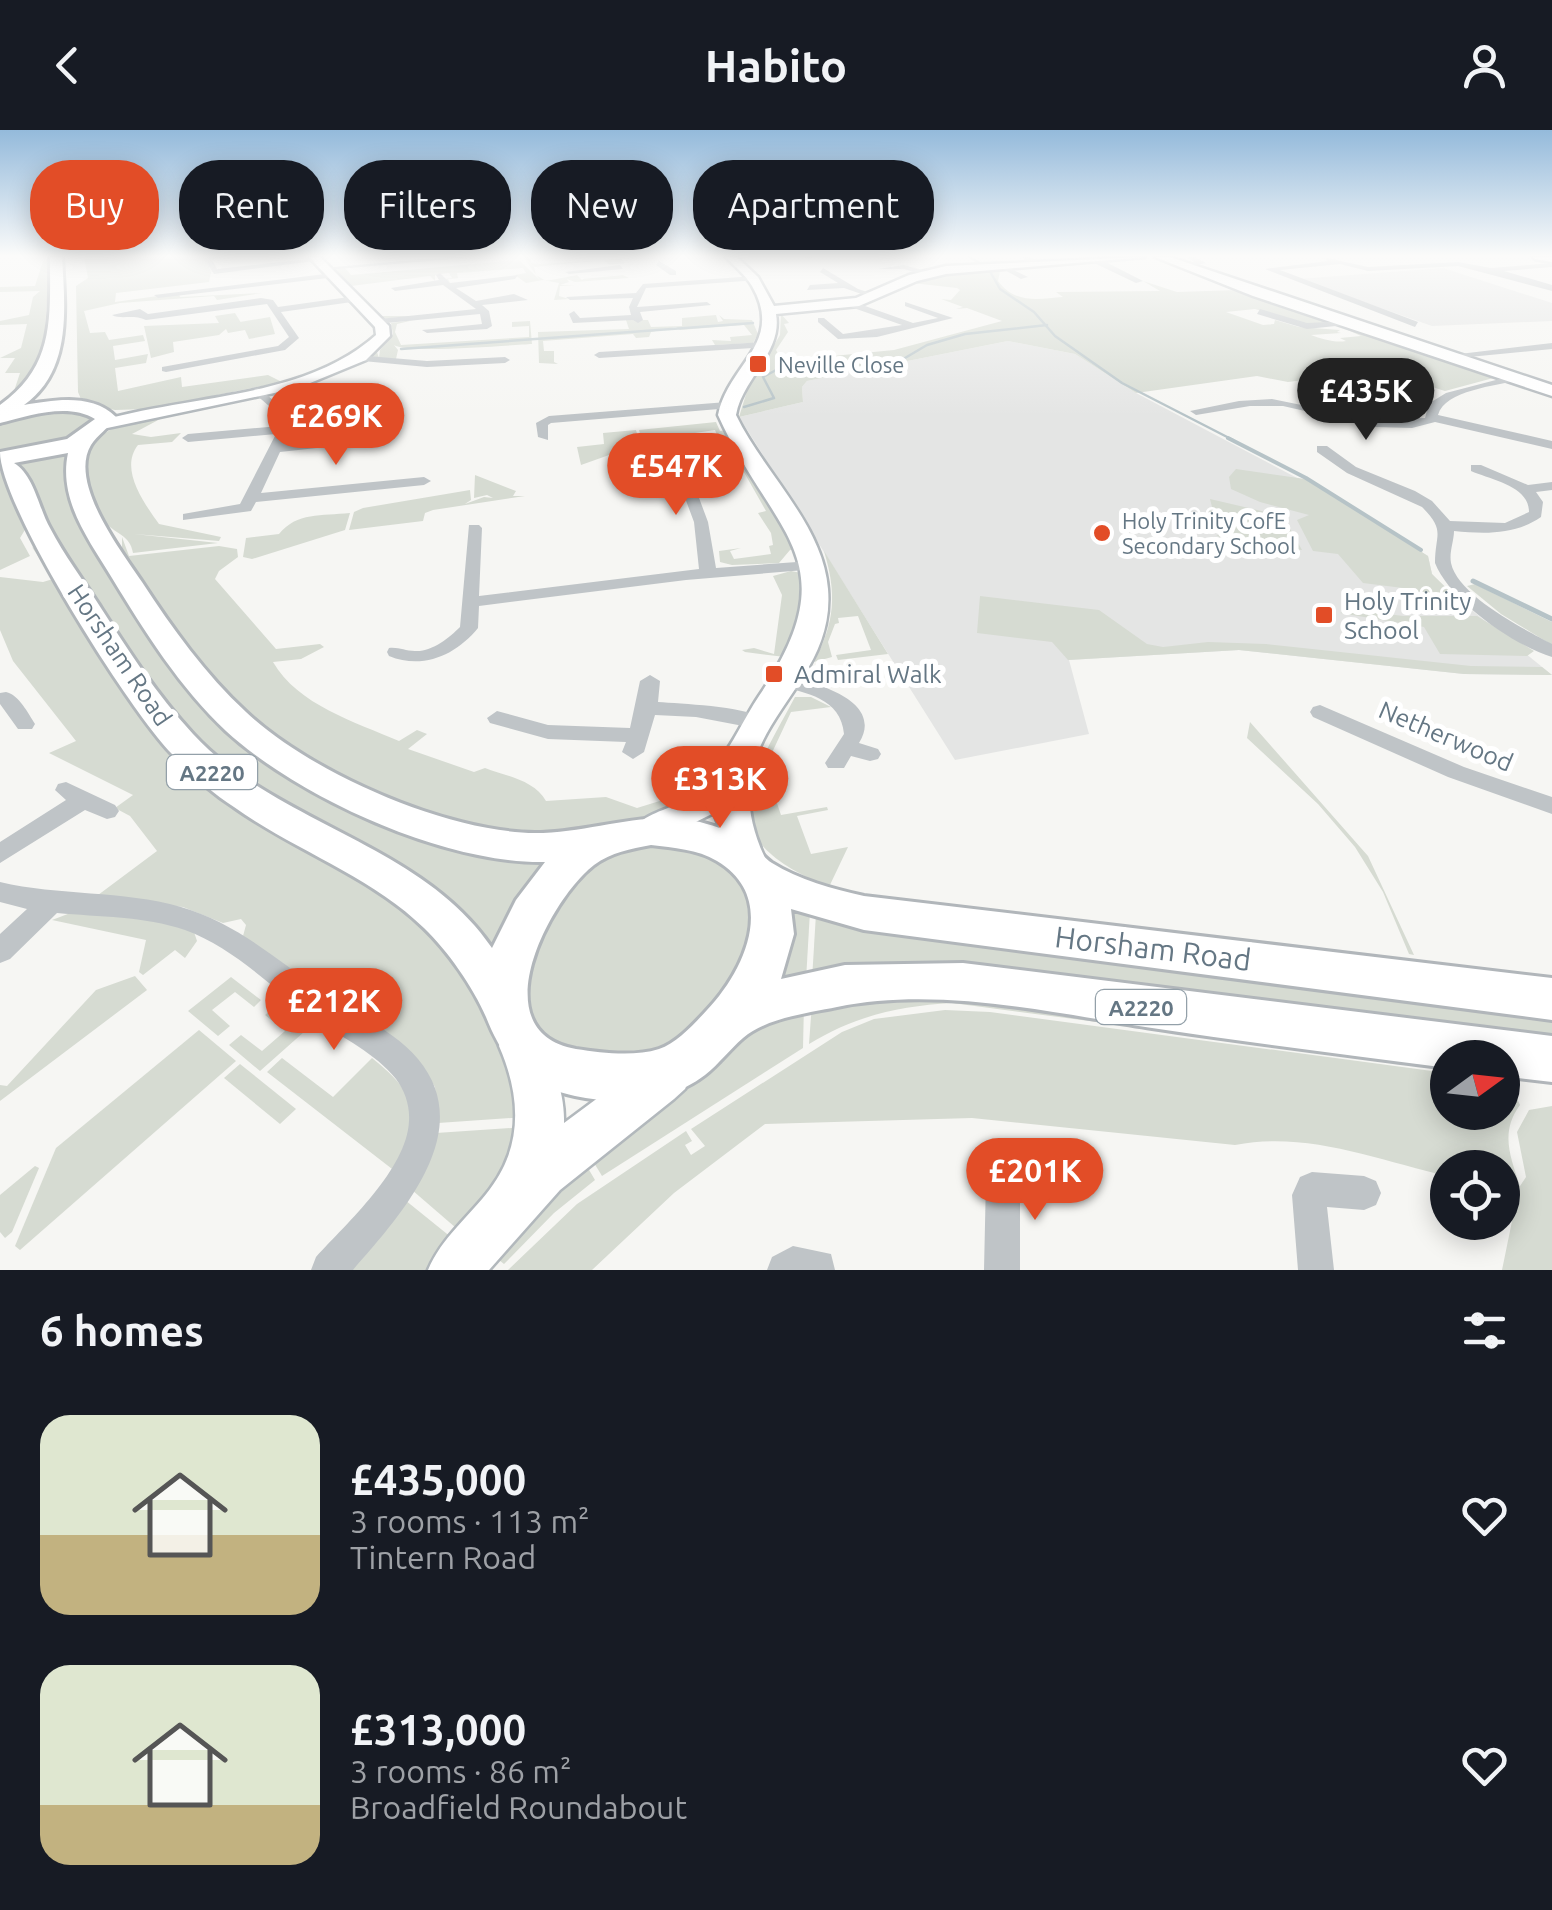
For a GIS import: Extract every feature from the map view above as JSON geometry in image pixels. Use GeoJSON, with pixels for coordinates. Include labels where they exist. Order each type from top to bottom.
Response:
{"type":"FeatureCollection","features":[{"type":"Feature","properties":{"kind":"main road"},"geometry":{"type":"LineString","coordinates":[[0,415],[28,396],[51,366],[54,310]]}},
{"type":"Feature","properties":{"kind":"main road"},"geometry":{"type":"LineString","coordinates":[[71,310],[71,350]]}},
{"type":"Feature","properties":{"kind":"main road","name":"Horsham Road"},"geometry":{"type":"LineString","coordinates":[[70,387],[71,402],[90,420],[75,456],[80,498],[88,518],[190,667],[235,722],[260,744],[341,790],[466,836],[520,847],[597,844]]}},
{"type":"Feature","properties":{"kind":"main road"},"geometry":{"type":"LineString","coordinates":[[0,415],[90,420]]}},
{"type":"Feature","properties":{"kind":"main road"},"geometry":{"type":"LineString","coordinates":[[0,461],[43,451],[90,420]]}},
{"type":"Feature","properties":{"kind":"main road","name":"Horsham Road"},"geometry":{"type":"LineString","coordinates":[[0,461],[13,472],[38,529],[139,691],[183,745],[244,797],[400,887],[439,915],[466,946],[510,1021]]}},
{"type":"Feature","properties":{"kind":"main road"},"geometry":{"type":"LineString","coordinates":[[651,832],[704,837],[754,866],[770,898],[772,932],[762,968],[734,1018],[674,1068],[624,1078],[585,1076],[546,1062],[510,1021],[506,970],[513,944],[555,877],[597,844],[651,832]]}},
{"type":"Feature","properties":{"kind":"main road","name":"Horsham Road"},"geometry":{"type":"LineString","coordinates":[[754,866],[817,902],[864,913],[1552,998]]}},
{"type":"Feature","properties":{"kind":"main road","name":"A2220"},"geometry":{"type":"LineString","coordinates":[[734,1018],[769,1001],[809,993],[930,982],[1552,1059]]}},
{"type":"Feature","properties":{"kind":"street"},"geometry":{"type":"LineString","coordinates":[[118,315],[140,312],[147,321],[208,310]]}},
{"type":"Feature","properties":{"kind":"street"},"geometry":{"type":"LineString","coordinates":[[166,368],[260,354],[293,340],[275,310]]}},
{"type":"Feature","properties":{"kind":"street"},"geometry":{"type":"LineString","coordinates":[[90,420],[258,391],[321,374],[356,358],[382,336],[379,322],[368,310]]}},
{"type":"Feature","properties":{"kind":"street"},"geometry":{"type":"LineString","coordinates":[[379,322],[439,310]]}},
{"type":"Feature","properties":{"kind":"street"},"geometry":{"type":"LineString","coordinates":[[427,330],[494,326],[477,310]]}},
{"type":"Feature","properties":{"kind":"street"},"geometry":{"type":"LineString","coordinates":[[636,310],[636,316]]}},
{"type":"Feature","properties":{"kind":"street"},"geometry":{"type":"LineString","coordinates":[[575,320],[673,310]]}},
{"type":"Feature","properties":{"kind":"street"},"geometry":{"type":"LineString","coordinates":[[651,832],[698,808],[738,761],[812,623],[816,594],[812,566],[733,429],[727,406],[772,330],[769,311],[778,310]]}},
{"type":"Feature","properties":{"kind":"street"},"geometry":{"type":"LineString","coordinates":[[868,310],[913,326]]}},
{"type":"Feature","properties":{"kind":"street"},"geometry":{"type":"LineString","coordinates":[[821,320],[837,337],[952,320],[925,310]]}},
{"type":"Feature","properties":{"kind":"street"},"geometry":{"type":"LineString","coordinates":[[1308,310],[1552,391]]}},
{"type":"Feature","properties":{"kind":"street"},"geometry":{"type":"LineString","coordinates":[[1375,310],[1415,324]]}},
{"type":"Feature","properties":{"kind":"street"},"geometry":{"type":"LineString","coordinates":[[1260,312],[1301,326],[1350,324]]}},
{"type":"Feature","properties":{"kind":"street"},"geometry":{"type":"LineString","coordinates":[[842,319],[860,336]]}},
{"type":"Feature","properties":{"kind":"street"},"geometry":{"type":"LineString","coordinates":[[1513,348],[1486,340],[1552,337]]}},
{"type":"Feature","properties":{"kind":"street"},"geometry":{"type":"LineString","coordinates":[[599,357],[699,343],[764,345]]}},
{"type":"Feature","properties":{"kind":"street"},"geometry":{"type":"LineString","coordinates":[[1448,356],[1552,346]]}},
{"type":"Feature","properties":{"kind":"street"},"geometry":{"type":"LineString","coordinates":[[260,354],[266,366]]}},
{"type":"Feature","properties":{"kind":"street"},"geometry":{"type":"LineString","coordinates":[[356,358],[456,369],[505,360]]}},
{"type":"Feature","properties":{"kind":"street"},"geometry":{"type":"LineString","coordinates":[[1196,411],[1272,402],[1382,424],[1415,425],[1456,392],[1514,378]]}},
{"type":"Feature","properties":{"kind":"street"},"geometry":{"type":"LineString","coordinates":[[1369,382],[1362,383],[1434,412],[1552,445]]}},
{"type":"Feature","properties":{"kind":"street"},"geometry":{"type":"LineString","coordinates":[[188,516],[236,512],[246,508],[252,498],[289,417],[258,391]]}},
{"type":"Feature","properties":{"kind":"street"},"geometry":{"type":"LineString","coordinates":[[544,437],[542,423],[548,420],[727,406]]}},
{"type":"Feature","properties":{"kind":"street"},"geometry":{"type":"LineString","coordinates":[[188,438],[284,429]]}},
{"type":"Feature","properties":{"kind":"street"},"geometry":{"type":"LineString","coordinates":[[275,449],[390,436]]}},
{"type":"Feature","properties":{"kind":"street"},"geometry":{"type":"LineString","coordinates":[[1319,447],[1340,464],[1420,501],[1446,525],[1490,528],[1528,521],[1536,514],[1537,506],[1527,489]]}},
{"type":"Feature","properties":{"kind":"street"},"geometry":{"type":"LineString","coordinates":[[676,454],[702,527],[708,572]]}},
{"type":"Feature","properties":{"kind":"street"},"geometry":{"type":"LineString","coordinates":[[1497,467],[1469,467],[1527,489],[1552,486]]}},
{"type":"Feature","properties":{"kind":"street"},"geometry":{"type":"LineString","coordinates":[[252,498],[424,481]]}},
{"type":"Feature","properties":{"kind":"street"},"geometry":{"type":"LineString","coordinates":[[1446,525],[1442,557],[1448,576],[1490,614],[1552,651]]}},
{"type":"Feature","properties":{"kind":"street"},"geometry":{"type":"LineString","coordinates":[[396,652],[418,658],[460,637],[468,628],[474,528]]}},
{"type":"Feature","properties":{"kind":"street"},"geometry":{"type":"LineString","coordinates":[[471,602],[708,572],[812,566]]}},
{"type":"Feature","properties":{"kind":"street"},"geometry":{"type":"LineString","coordinates":[[500,741],[507,722],[635,744],[647,708],[650,681]]}},
{"type":"Feature","properties":{"kind":"street"},"geometry":{"type":"LineString","coordinates":[[783,681],[825,693],[844,706],[854,723],[842,755],[870,754]]}},
{"type":"Feature","properties":{"kind":"street"},"geometry":{"type":"LineString","coordinates":[[647,708],[714,713],[759,722]]}},
{"type":"Feature","properties":{"kind":"street","name":"Netherwood"},"geometry":{"type":"LineString","coordinates":[[1320,713],[1493,787],[1552,806]]}},
{"type":"Feature","properties":{"kind":"street"},"geometry":{"type":"LineString","coordinates":[[738,761],[730,810],[754,866]]}},
{"type":"Feature","properties":{"kind":"street"},"geometry":{"type":"LineString","coordinates":[[0,854],[75,794],[107,811]]}},
{"type":"Feature","properties":{"kind":"street"},"geometry":{"type":"LineString","coordinates":[[0,892],[49,904],[170,915],[217,932],[405,1067],[416,1081],[427,1114],[425,1131],[411,1168],[329,1270]]}},
{"type":"Feature","properties":{"kind":"street"},"geometry":{"type":"LineString","coordinates":[[0,952],[49,904]]}},
{"type":"Feature","properties":{"kind":"street"},"geometry":{"type":"LineString","coordinates":[[488,1230],[519,1184],[540,1141],[540,1093],[510,1021]]}},
{"type":"Feature","properties":{"kind":"street"},"geometry":{"type":"LineString","coordinates":[[455,1270],[556,1160],[648,1094],[674,1068]]}},
{"type":"Feature","properties":{"kind":"street"},"geometry":{"type":"LineString","coordinates":[[1002,1270],[1003,1179],[1007,1170],[1024,1164],[1060,1167]]}},
{"type":"Feature","properties":{"kind":"street"},"geometry":{"type":"LineString","coordinates":[[1316,1270],[1309,1195],[1312,1190],[1364,1193]]}},
{"type":"Feature","properties":{"kind":"shaded area"},"geometry":{"type":"Polygon","coordinates":[[[30,310],[46,310],[42,370],[0,410],[0,402],[14,391],[20,373],[5,373],[15,358],[0,358],[21,348],[27,324],[0,325],[0,321],[29,315],[30,310]]]}},
{"type":"Feature","properties":{"kind":"shaded area"},"geometry":{"type":"Polygon","coordinates":[[[76,310],[88,310],[84,311],[90,333],[105,332],[109,340],[143,335],[145,341],[113,346],[115,360],[148,354],[146,363],[115,368],[118,391],[181,377],[182,387],[268,375],[282,382],[147,409],[115,410],[83,404],[78,392],[76,310]]]}},
{"type":"Feature","properties":{"kind":"shaded area"},"geometry":{"type":"Polygon","coordinates":[[[372,310],[381,316],[414,316],[381,319],[372,310]]]}},
{"type":"Feature","properties":{"kind":"shaded area"},"geometry":{"type":"Polygon","coordinates":[[[973,310],[1243,310],[1226,312],[1263,325],[1274,324],[1275,320],[1299,327],[1340,330],[1337,332],[1341,333],[1311,335],[1333,341],[1361,336],[1341,327],[1346,326],[1497,377],[1445,391],[1413,381],[1344,375],[1288,382],[1257,376],[1136,393],[1075,354],[1008,341],[807,381],[802,387],[803,402],[739,417],[747,391],[780,335],[781,314],[789,323],[784,324],[788,332],[776,350],[782,361],[894,350],[1002,321],[973,310]]]}},
{"type":"Feature","properties":{"kind":"shaded area"},"geometry":{"type":"Polygon","coordinates":[[[1259,310],[1300,310],[1339,323],[1306,325],[1259,310]]]}},
{"type":"Feature","properties":{"kind":"shaded area"},"geometry":{"type":"Polygon","coordinates":[[[1387,310],[1552,310],[1552,321],[1432,326],[1387,310]]]}},
{"type":"Feature","properties":{"kind":"shaded area"},"geometry":{"type":"Polygon","coordinates":[[[235,313],[240,322],[270,317],[275,334],[249,339],[245,330],[228,333],[226,329],[219,335],[173,342],[174,352],[151,358],[144,326],[219,323],[215,316],[235,313]]]}},
{"type":"Feature","properties":{"kind":"shaded area"},"geometry":{"type":"Polygon","coordinates":[[[716,315],[718,322],[723,321],[719,315],[724,319],[752,320],[758,334],[753,343],[715,345],[712,340],[731,341],[730,337],[752,335],[744,325],[680,330],[676,327],[651,332],[649,337],[636,338],[633,334],[543,341],[544,351],[554,351],[554,362],[558,364],[539,363],[538,332],[629,329],[626,320],[648,320],[651,327],[682,326],[682,318],[716,315]]]}},
{"type":"Feature","properties":{"kind":"shaded area"},"geometry":{"type":"Polygon","coordinates":[[[414,320],[397,324],[395,332],[401,345],[529,337],[529,326],[512,327],[512,322],[530,321],[532,344],[437,349],[394,345],[398,350],[396,359],[429,363],[369,358],[381,346],[377,352],[379,358],[380,350],[393,334],[391,323],[414,320]]]}},
{"type":"Feature","properties":{"kind":"shaded area","name":"Holy Trinity CofE Secondary School"},"geometry":{"type":"Polygon","coordinates":[[[1008,341],[1075,354],[1136,393],[1339,500],[1428,556],[1432,574],[1442,586],[1552,675],[1464,674],[1239,650],[1069,660],[1089,734],[955,760],[739,417],[803,402],[802,387],[807,381],[1008,341]]]}},
{"type":"Feature","properties":{"kind":"shaded area"},"geometry":{"type":"Polygon","coordinates":[[[246,396],[260,397],[177,410],[132,434],[151,437],[181,433],[172,442],[138,445],[133,454],[131,465],[136,486],[159,524],[221,537],[219,541],[134,534],[218,543],[133,553],[129,542],[103,520],[94,504],[87,472],[88,443],[132,417],[246,396]]]}},
{"type":"Feature","properties":{"kind":"shaded area"},"geometry":{"type":"Polygon","coordinates":[[[75,410],[97,417],[97,423],[76,438],[0,456],[0,419],[75,410]]]}},
{"type":"Feature","properties":{"kind":"shaded area"},"geometry":{"type":"Polygon","coordinates":[[[716,422],[720,431],[727,430],[797,549],[790,550],[779,563],[720,562],[719,551],[741,548],[730,551],[734,559],[771,554],[769,546],[773,545],[771,533],[758,513],[766,511],[732,451],[685,457],[683,452],[722,448],[715,430],[642,441],[639,430],[716,422]]]}},
{"type":"Feature","properties":{"kind":"shaded area"},"geometry":{"type":"Polygon","coordinates":[[[636,430],[640,444],[581,465],[577,447],[604,444],[603,433],[636,430]]]}},
{"type":"Feature","properties":{"kind":"shaded area"},"geometry":{"type":"Polygon","coordinates":[[[74,445],[74,503],[282,772],[558,856],[491,950],[461,912],[237,776],[183,726],[74,569],[6,461],[74,445]]]}},
{"type":"Feature","properties":{"kind":"shaded area"},"geometry":{"type":"Polygon","coordinates":[[[1236,469],[1305,479],[1428,556],[1432,574],[1467,608],[1454,610],[1411,589],[1363,583],[1338,554],[1313,551],[1297,520],[1309,515],[1260,502],[1231,489],[1229,477],[1236,469]]]}},
{"type":"Feature","properties":{"kind":"shaded area"},"geometry":{"type":"Polygon","coordinates":[[[0,471],[6,475],[26,528],[20,538],[30,556],[0,570],[0,471]]]}},
{"type":"Feature","properties":{"kind":"shaded area"},"geometry":{"type":"Polygon","coordinates":[[[475,475],[516,491],[513,496],[525,496],[433,510],[425,513],[423,521],[349,530],[354,512],[363,508],[470,490],[471,500],[465,504],[493,498],[487,495],[474,498],[475,475]]]}},
{"type":"Feature","properties":{"kind":"shaded area"},"geometry":{"type":"Polygon","coordinates":[[[1210,499],[1283,516],[1302,550],[1234,545],[1216,535],[1230,535],[1222,515],[1207,511],[1213,511],[1210,499]]]}},
{"type":"Feature","properties":{"kind":"shaded area"},"geometry":{"type":"Polygon","coordinates":[[[350,513],[345,530],[252,559],[243,557],[246,538],[279,534],[310,516],[350,513]]]}},
{"type":"Feature","properties":{"kind":"shaded area"},"geometry":{"type":"Polygon","coordinates":[[[122,537],[129,556],[219,546],[237,549],[238,557],[219,571],[215,579],[276,649],[320,644],[324,647],[301,659],[273,662],[284,677],[312,701],[399,741],[417,730],[427,734],[408,749],[474,772],[485,768],[519,780],[546,801],[606,797],[637,808],[679,795],[688,804],[615,827],[540,838],[476,828],[351,782],[281,745],[238,709],[185,646],[122,555],[122,537]]]}},
{"type":"Feature","properties":{"kind":"shaded area"},"geometry":{"type":"Polygon","coordinates":[[[32,547],[48,559],[119,685],[179,765],[242,814],[429,923],[475,993],[498,1040],[526,1117],[438,1123],[435,1087],[417,1059],[243,936],[246,925],[241,919],[223,923],[183,907],[94,898],[157,851],[130,816],[115,808],[133,795],[49,753],[76,741],[13,661],[0,630],[0,577],[43,582],[53,579],[32,547]]]}},
{"type":"Feature","properties":{"kind":"shaded area"},"geometry":{"type":"Polygon","coordinates":[[[824,551],[888,654],[838,660],[836,655],[871,650],[858,616],[838,618],[828,642],[832,657],[814,662],[832,608],[824,551]]]}},
{"type":"Feature","properties":{"kind":"shaded area"},"geometry":{"type":"Polygon","coordinates":[[[791,571],[801,573],[808,585],[785,657],[745,652],[742,650],[754,648],[774,654],[782,595],[773,576],[791,571]]]}},
{"type":"Feature","properties":{"kind":"shaded area"},"geometry":{"type":"Polygon","coordinates":[[[1475,584],[1552,622],[1552,645],[1501,614],[1467,586],[1475,584]]]}},
{"type":"Feature","properties":{"kind":"shaded area"},"geometry":{"type":"Polygon","coordinates":[[[980,596],[1099,610],[1147,644],[1163,647],[1208,642],[1266,644],[1471,666],[1542,667],[1552,675],[1464,674],[1239,650],[1068,660],[1052,642],[977,633],[980,596]]]}},
{"type":"Feature","properties":{"kind":"shaded area"},"geometry":{"type":"Polygon","coordinates":[[[1350,609],[1403,616],[1477,616],[1534,651],[1527,656],[1440,654],[1424,627],[1340,613],[1350,609]]]}},
{"type":"Feature","properties":{"kind":"shaded area"},"geometry":{"type":"Polygon","coordinates":[[[795,697],[811,697],[831,707],[791,712],[763,772],[781,815],[827,807],[828,810],[797,816],[811,854],[848,847],[829,887],[791,868],[765,849],[752,829],[748,807],[752,783],[795,697]]]}},
{"type":"Feature","properties":{"kind":"shaded area"},"geometry":{"type":"Polygon","coordinates":[[[1250,722],[1368,856],[1414,955],[1409,954],[1383,892],[1355,847],[1318,804],[1247,738],[1250,722]]]}},
{"type":"Feature","properties":{"kind":"shaded area"},"geometry":{"type":"Polygon","coordinates":[[[647,842],[718,854],[751,892],[754,939],[719,1009],[666,1048],[638,1057],[604,1060],[559,1046],[537,1029],[526,1008],[524,960],[533,936],[593,861],[647,842]]]}},
{"type":"Feature","properties":{"kind":"shaded area"},"geometry":{"type":"Polygon","coordinates":[[[784,898],[810,911],[806,980],[772,984],[784,898]]]}},
{"type":"Feature","properties":{"kind":"shaded area"},"geometry":{"type":"Polygon","coordinates":[[[73,912],[159,921],[194,932],[197,941],[185,958],[175,950],[143,975],[139,972],[146,940],[52,920],[73,912]]]}},
{"type":"Feature","properties":{"kind":"shaded area"},"geometry":{"type":"Polygon","coordinates":[[[816,914],[1552,1009],[1552,1046],[1520,1043],[1520,1040],[812,979],[816,914]]]}},
{"type":"Feature","properties":{"kind":"shaded area"},"geometry":{"type":"Polygon","coordinates":[[[135,976],[147,990],[0,1101],[0,1085],[7,1086],[96,990],[135,976]]]}},
{"type":"Feature","properties":{"kind":"shaded area"},"geometry":{"type":"Polygon","coordinates":[[[231,977],[261,1000],[254,1007],[235,992],[212,1010],[230,1026],[218,1036],[188,1011],[231,977]]]}},
{"type":"Feature","properties":{"kind":"shaded area"},"geometry":{"type":"Polygon","coordinates":[[[920,992],[1430,1056],[1430,1066],[952,1003],[878,1014],[809,1044],[812,1003],[920,992]]]}},
{"type":"Feature","properties":{"kind":"shaded area"},"geometry":{"type":"Polygon","coordinates":[[[804,1004],[803,1048],[602,1176],[588,1153],[763,1021],[804,1004]]]}},
{"type":"Feature","properties":{"kind":"shaded area"},"geometry":{"type":"Polygon","coordinates":[[[272,1009],[304,1032],[260,1071],[229,1045],[241,1035],[262,1051],[285,1031],[265,1015],[272,1009]]]}},
{"type":"Feature","properties":{"kind":"shaded area"},"geometry":{"type":"Polygon","coordinates":[[[945,1010],[990,1012],[1430,1071],[1430,1130],[1510,1130],[1510,1150],[1430,1150],[1430,1171],[1316,1144],[1235,1145],[972,1118],[765,1124],[674,1193],[592,1270],[508,1270],[577,1204],[686,1131],[692,1141],[685,1145],[691,1155],[705,1146],[691,1129],[842,1032],[874,1019],[945,1010]]]}},
{"type":"Feature","properties":{"kind":"shaded area"},"geometry":{"type":"Polygon","coordinates":[[[199,1030],[236,1061],[20,1250],[15,1246],[56,1148],[199,1030]]]}},
{"type":"Feature","properties":{"kind":"shaded area"},"geometry":{"type":"Polygon","coordinates":[[[282,1058],[333,1097],[372,1058],[388,1072],[408,1097],[412,1121],[396,1172],[267,1072],[282,1058]]]}},
{"type":"Feature","properties":{"kind":"shaded area"},"geometry":{"type":"Polygon","coordinates":[[[240,1064],[296,1109],[280,1124],[224,1078],[240,1064]]]}},
{"type":"Feature","properties":{"kind":"shaded area"},"geometry":{"type":"Polygon","coordinates":[[[1552,1106],[1552,1270],[1502,1270],[1508,1240],[1520,1240],[1520,1186],[1526,1177],[1517,1132],[1529,1110],[1552,1106]]]}},
{"type":"Feature","properties":{"kind":"shaded area"},"geometry":{"type":"Polygon","coordinates":[[[526,1127],[525,1138],[463,1234],[412,1190],[436,1133],[526,1127]]]}},
{"type":"Feature","properties":{"kind":"shaded area"},"geometry":{"type":"Polygon","coordinates":[[[582,1158],[595,1180],[554,1213],[504,1264],[489,1252],[582,1158]]]}},
{"type":"Feature","properties":{"kind":"shaded area"},"geometry":{"type":"Polygon","coordinates":[[[35,1166],[39,1168],[12,1232],[5,1238],[0,1232],[0,1195],[35,1166]]]}},
{"type":"Feature","properties":{"kind":"shaded area"},"geometry":{"type":"Polygon","coordinates":[[[405,1200],[457,1242],[435,1270],[345,1270],[405,1200]]]}},
{"type":"Feature","properties":{"kind":"waterway"},"geometry":{"type":"LineString","coordinates":[[1031,310],[1046,325]]}},
{"type":"Feature","properties":{"kind":"waterway"},"geometry":{"type":"LineString","coordinates":[[401,349],[753,323]]}},
{"type":"Feature","properties":{"kind":"waterway"},"geometry":{"type":"LineString","coordinates":[[744,407],[774,398],[763,377],[780,368],[905,358],[927,345],[965,334],[1046,325]]}},
{"type":"Feature","properties":{"kind":"waterway"},"geometry":{"type":"LineString","coordinates":[[1046,325],[1122,383],[1233,440]]}},
{"type":"Feature","properties":{"kind":"waterway"},"geometry":{"type":"LineString","coordinates":[[1228,438],[1306,478],[1421,550]]}},
{"type":"Feature","properties":{"kind":"waterway"},"geometry":{"type":"LineString","coordinates":[[1473,581],[1552,619]]}},
{"type":"Feature","properties":{"kind":"place","name":"Neville Close"},"geometry":{"type":"Point","coordinates":[758,364]}},
{"type":"Feature","properties":{"kind":"place","name":"Holy Trinity CofE Secondary School"},"geometry":{"type":"Point","coordinates":[1102,533]}},
{"type":"Feature","properties":{"kind":"place","name":"Holy Trinity School"},"geometry":{"type":"Point","coordinates":[1324,615]}},
{"type":"Feature","properties":{"kind":"place","name":"Admiral Walk"},"geometry":{"type":"Point","coordinates":[774,674]}}]}
